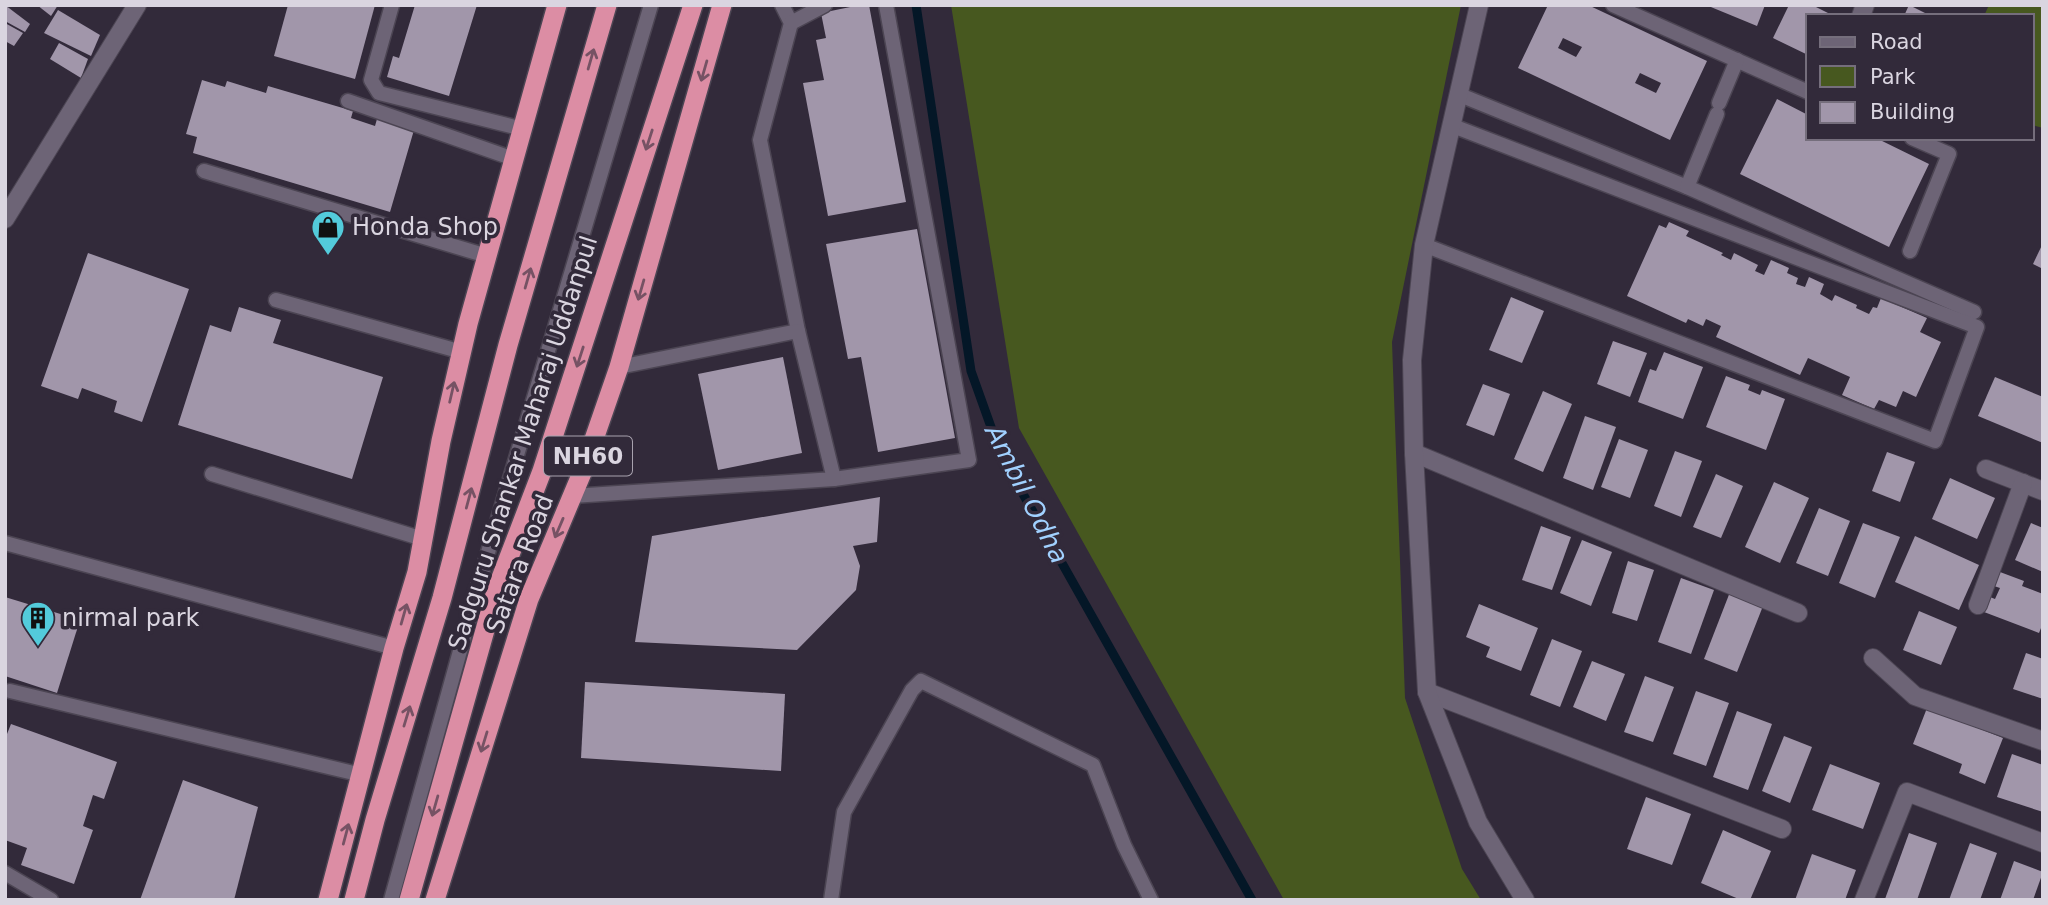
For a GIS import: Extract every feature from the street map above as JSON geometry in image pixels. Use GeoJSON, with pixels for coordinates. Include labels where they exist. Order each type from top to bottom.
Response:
{"type":"FeatureCollection","features":[{"type":"Feature","properties":{"kind":"highway"},"geometry":{"type":"LineString","coordinates":[[328,900],[394,648],[417,572],[441,441],[462,352],[557,5]]}},
{"type":"Feature","properties":{"kind":"highway","name":"Sadguru Shankar Maharaj Uddanpul"},"geometry":{"type":"LineString","coordinates":[[354,900],[375,820],[442,598],[508,345],[607,5]]}},
{"type":"Feature","properties":{"kind":"highway","name":"Sadguru Shankar Maharaj Uddanpul"},"geometry":{"type":"LineString","coordinates":[[409,900],[496,591],[542,471],[693,5]]}},
{"type":"Feature","properties":{"kind":"highway","name":"Satara Road"},"geometry":{"type":"LineString","coordinates":[[435,900],[529,599],[572,496],[619,368],[722,5]]}},
{"type":"Feature","properties":{"kind":"street"},"geometry":{"type":"LineString","coordinates":[[5,219],[137,5]]}},
{"type":"Feature","properties":{"kind":"street"},"geometry":{"type":"LineString","coordinates":[[1479,5],[1424,246],[1412,360],[1414,453],[1427,692],[1478,822],[1525,900]]}},
{"type":"Feature","properties":{"kind":"street"},"geometry":{"type":"LineString","coordinates":[[1414,453],[1798,613]]}},
{"type":"Feature","properties":{"kind":"street"},"geometry":{"type":"LineString","coordinates":[[1986,469],[2043,491]]}},
{"type":"Feature","properties":{"kind":"street"},"geometry":{"type":"LineString","coordinates":[[1978,605],[2023,483]]}},
{"type":"Feature","properties":{"kind":"street"},"geometry":{"type":"LineString","coordinates":[[1873,658],[1915,696],[2043,741]]}},
{"type":"Feature","properties":{"kind":"street"},"geometry":{"type":"LineString","coordinates":[[1427,692],[1782,829]]}},
{"type":"Feature","properties":{"kind":"street"},"geometry":{"type":"LineString","coordinates":[[1864,900],[1907,792],[2043,843]]}},
{"type":"Feature","properties":{"kind":"lane"},"geometry":{"type":"LineString","coordinates":[[391,5],[371,80],[379,93],[523,129]]}},
{"type":"Feature","properties":{"kind":"lane"},"geometry":{"type":"LineString","coordinates":[[391,900],[478,586],[651,5]]}},
{"type":"Feature","properties":{"kind":"lane"},"geometry":{"type":"LineString","coordinates":[[782,5],[791,23],[760,139],[798,331],[834,479]]}},
{"type":"Feature","properties":{"kind":"lane"},"geometry":{"type":"LineString","coordinates":[[791,23],[825,5]]}},
{"type":"Feature","properties":{"kind":"lane"},"geometry":{"type":"LineString","coordinates":[[572,496],[834,479],[969,460],[886,5]]}},
{"type":"Feature","properties":{"kind":"lane"},"geometry":{"type":"LineString","coordinates":[[1613,5],[1806,91]]}},
{"type":"Feature","properties":{"kind":"lane"},"geometry":{"type":"LineString","coordinates":[[1686,187],[1737,60]]}},
{"type":"Feature","properties":{"kind":"lane"},"geometry":{"type":"LineString","coordinates":[[1460,95],[1686,187],[1974,312]]}},
{"type":"Feature","properties":{"kind":"lane"},"geometry":{"type":"LineString","coordinates":[[348,101],[514,159]]}},
{"type":"Feature","properties":{"kind":"lane"},"geometry":{"type":"LineString","coordinates":[[1424,246],[1935,441],[1977,327],[1453,126]]}},
{"type":"Feature","properties":{"kind":"lane"},"geometry":{"type":"LineString","coordinates":[[1910,251],[1949,154],[1917,140]]}},
{"type":"Feature","properties":{"kind":"lane"},"geometry":{"type":"LineString","coordinates":[[204,172],[487,256]]}},
{"type":"Feature","properties":{"kind":"lane"},"geometry":{"type":"LineString","coordinates":[[276,300],[462,352]]}},
{"type":"Feature","properties":{"kind":"lane"},"geometry":{"type":"LineString","coordinates":[[619,368],[798,331]]}},
{"type":"Feature","properties":{"kind":"lane"},"geometry":{"type":"LineString","coordinates":[[212,474],[423,539]]}},
{"type":"Feature","properties":{"kind":"lane"},"geometry":{"type":"LineString","coordinates":[[5,543],[394,648]]}},
{"type":"Feature","properties":{"kind":"lane"},"geometry":{"type":"LineString","coordinates":[[831,900],[844,812],[912,690],[921,681],[1093,765],[1124,845],[1151,900]]}},
{"type":"Feature","properties":{"kind":"lane"},"geometry":{"type":"LineString","coordinates":[[10,691],[362,775]]}},
{"type":"Feature","properties":{"kind":"lane"},"geometry":{"type":"LineString","coordinates":[[5,873],[51,900]]}},
{"type":"Feature","properties":{"kind":"lane"},"geometry":{"type":"LineString","coordinates":[[5,885],[34,900]]}},
{"type":"Feature","properties":{"kind":"green space"},"geometry":{"type":"Polygon","coordinates":[[[951,5],[1461,5],[1392,342],[1405,698],[1462,869],[1481,900],[1284,900],[1019,428],[951,5]]]}},
{"type":"Feature","properties":{"kind":"green space"},"geometry":{"type":"Polygon","coordinates":[[[1989,5],[2043,5],[2043,128],[2034,126],[2034,14],[1985,14],[1989,5]]]}},
{"type":"Feature","properties":{"kind":"building"},"geometry":{"type":"Polygon","coordinates":[[[5,5],[30,24],[25,32],[5,21],[5,5]]]}},
{"type":"Feature","properties":{"kind":"building"},"geometry":{"type":"Polygon","coordinates":[[[37,5],[58,5],[51,16],[37,5]]]}},
{"type":"Feature","properties":{"kind":"building"},"geometry":{"type":"Polygon","coordinates":[[[288,5],[375,5],[355,79],[274,56],[288,5]]]}},
{"type":"Feature","properties":{"kind":"building"},"geometry":{"type":"Polygon","coordinates":[[[415,5],[477,5],[449,96],[387,77],[393,56],[399,58],[415,5]]]}},
{"type":"Feature","properties":{"kind":"building"},"geometry":{"type":"Polygon","coordinates":[[[869,5],[906,202],[828,216],[803,83],[824,80],[816,40],[826,38],[821,13],[869,5]]]}},
{"type":"Feature","properties":{"kind":"building"},"geometry":{"type":"Polygon","coordinates":[[[1548,5],[1588,5],[1707,61],[1670,140],[1518,68],[1548,5]],[[1563,38],[1558,48],[1576,57],[1582,47],[1563,38]],[[1640,73],[1635,83],[1656,93],[1661,83],[1640,73]]]}},
{"type":"Feature","properties":{"kind":"building"},"geometry":{"type":"Polygon","coordinates":[[[1706,5],[1765,5],[1757,26],[1706,5]]]}},
{"type":"Feature","properties":{"kind":"building"},"geometry":{"type":"Polygon","coordinates":[[[1789,5],[1812,5],[1830,14],[1806,14],[1806,54],[1773,38],[1789,5]]]}},
{"type":"Feature","properties":{"kind":"building"},"geometry":{"type":"Polygon","coordinates":[[[1909,5],[1927,14],[1905,14],[1909,5]]]}},
{"type":"Feature","properties":{"kind":"building"},"geometry":{"type":"Polygon","coordinates":[[[58,10],[100,35],[91,56],[44,33],[58,10]]]}},
{"type":"Feature","properties":{"kind":"building"},"geometry":{"type":"Polygon","coordinates":[[[5,23],[23,33],[14,46],[5,41],[5,23]]]}},
{"type":"Feature","properties":{"kind":"building"},"geometry":{"type":"Polygon","coordinates":[[[59,43],[88,59],[81,78],[50,59],[59,43]]]}},
{"type":"Feature","properties":{"kind":"building"},"geometry":{"type":"Polygon","coordinates":[[[202,80],[225,87],[227,81],[266,93],[268,86],[353,111],[351,118],[375,126],[377,119],[414,130],[390,212],[193,153],[197,137],[186,134],[202,80]]]}},
{"type":"Feature","properties":{"kind":"building"},"geometry":{"type":"Polygon","coordinates":[[[1777,99],[1806,114],[1806,140],[1880,140],[1929,164],[1889,247],[1740,174],[1777,99]]]}},
{"type":"Feature","properties":{"kind":"building"},"geometry":{"type":"Polygon","coordinates":[[[1669,222],[1689,231],[1686,236],[1723,253],[1721,255],[1731,260],[1734,253],[1758,265],[1755,271],[1764,275],[1771,260],[1789,268],[1787,273],[1798,278],[1796,284],[1805,287],[1809,277],[1824,284],[1820,294],[1832,301],[1835,295],[1869,314],[1873,307],[1877,308],[1881,298],[1927,318],[1920,332],[1941,342],[1916,397],[1903,391],[1896,407],[1879,400],[1874,409],[1842,395],[1850,377],[1808,358],[1800,375],[1716,337],[1721,326],[1706,319],[1703,326],[1688,319],[1686,323],[1627,296],[1659,225],[1666,228],[1669,222]]]}},
{"type":"Feature","properties":{"kind":"building"},"geometry":{"type":"Polygon","coordinates":[[[917,229],[955,438],[878,452],[861,357],[848,359],[826,244],[917,229]]]}},
{"type":"Feature","properties":{"kind":"building"},"geometry":{"type":"Polygon","coordinates":[[[2043,243],[2043,269],[2033,264],[2043,243]]]}},
{"type":"Feature","properties":{"kind":"building"},"geometry":{"type":"Polygon","coordinates":[[[88,253],[189,289],[142,422],[114,412],[117,401],[82,388],[78,399],[41,386],[88,253]]]}},
{"type":"Feature","properties":{"kind":"building"},"geometry":{"type":"Polygon","coordinates":[[[1511,297],[1544,311],[1522,363],[1489,350],[1511,297]]]}},
{"type":"Feature","properties":{"kind":"building"},"geometry":{"type":"Polygon","coordinates":[[[239,307],[281,320],[273,343],[383,377],[352,479],[178,425],[210,325],[231,332],[239,307]]]}},
{"type":"Feature","properties":{"kind":"building"},"geometry":{"type":"Polygon","coordinates":[[[1613,341],[1647,353],[1630,397],[1597,384],[1613,341]]]}},
{"type":"Feature","properties":{"kind":"building"},"geometry":{"type":"Polygon","coordinates":[[[1664,352],[1703,367],[1683,419],[1638,402],[1650,369],[1656,371],[1664,352]]]}},
{"type":"Feature","properties":{"kind":"building"},"geometry":{"type":"Polygon","coordinates":[[[783,357],[802,453],[718,470],[698,374],[783,357]]]}},
{"type":"Feature","properties":{"kind":"building"},"geometry":{"type":"Polygon","coordinates":[[[1726,376],[1750,385],[1748,390],[1760,395],[1762,390],[1785,399],[1766,450],[1706,427],[1726,376]]]}},
{"type":"Feature","properties":{"kind":"building"},"geometry":{"type":"Polygon","coordinates":[[[1995,377],[2043,397],[2043,443],[1978,416],[1995,377]]]}},
{"type":"Feature","properties":{"kind":"building"},"geometry":{"type":"Polygon","coordinates":[[[1483,384],[1510,394],[1494,436],[1466,425],[1483,384]]]}},
{"type":"Feature","properties":{"kind":"building"},"geometry":{"type":"Polygon","coordinates":[[[1543,391],[1572,404],[1543,472],[1514,459],[1543,391]]]}},
{"type":"Feature","properties":{"kind":"building"},"geometry":{"type":"Polygon","coordinates":[[[1585,416],[1616,427],[1593,490],[1563,478],[1585,416]]]}},
{"type":"Feature","properties":{"kind":"building"},"geometry":{"type":"Polygon","coordinates":[[[1619,439],[1648,450],[1630,498],[1601,487],[1619,439]]]}},
{"type":"Feature","properties":{"kind":"building"},"geometry":{"type":"Polygon","coordinates":[[[1675,451],[1702,461],[1681,517],[1654,506],[1675,451]]]}},
{"type":"Feature","properties":{"kind":"building"},"geometry":{"type":"Polygon","coordinates":[[[1887,452],[1915,462],[1900,502],[1872,491],[1887,452]]]}},
{"type":"Feature","properties":{"kind":"building"},"geometry":{"type":"Polygon","coordinates":[[[1716,474],[1743,486],[1721,538],[1693,527],[1716,474]]]}},
{"type":"Feature","properties":{"kind":"building"},"geometry":{"type":"Polygon","coordinates":[[[1950,478],[1995,498],[1977,539],[1932,519],[1950,478]]]}},
{"type":"Feature","properties":{"kind":"building"},"geometry":{"type":"Polygon","coordinates":[[[1774,482],[1809,498],[1780,563],[1745,547],[1774,482]]]}},
{"type":"Feature","properties":{"kind":"building"},"geometry":{"type":"Polygon","coordinates":[[[880,497],[877,542],[853,546],[860,566],[856,590],[797,650],[635,642],[652,536],[880,497]]]}},
{"type":"Feature","properties":{"kind":"building"},"geometry":{"type":"Polygon","coordinates":[[[1819,508],[1850,521],[1828,576],[1796,563],[1819,508]]]}},
{"type":"Feature","properties":{"kind":"building"},"geometry":{"type":"Polygon","coordinates":[[[1863,523],[1900,537],[1875,598],[1839,583],[1863,523]]]}},
{"type":"Feature","properties":{"kind":"building"},"geometry":{"type":"Polygon","coordinates":[[[2031,523],[2043,528],[2043,572],[2015,560],[2031,523]]]}},
{"type":"Feature","properties":{"kind":"building"},"geometry":{"type":"Polygon","coordinates":[[[1541,526],[1571,537],[1552,590],[1522,580],[1541,526]]]}},
{"type":"Feature","properties":{"kind":"building"},"geometry":{"type":"Polygon","coordinates":[[[1915,536],[1979,565],[1959,610],[1895,582],[1915,536]]]}},
{"type":"Feature","properties":{"kind":"building"},"geometry":{"type":"Polygon","coordinates":[[[1582,540],[1612,552],[1591,606],[1560,593],[1582,540]]]}},
{"type":"Feature","properties":{"kind":"building"},"geometry":{"type":"Polygon","coordinates":[[[1628,561],[1654,570],[1637,621],[1612,613],[1628,561]]]}},
{"type":"Feature","properties":{"kind":"building"},"geometry":{"type":"Polygon","coordinates":[[[2000,572],[2024,581],[2022,586],[2043,594],[2043,623],[2039,633],[1984,612],[1990,597],[1995,599],[2000,588],[1994,586],[2000,572]]]}},
{"type":"Feature","properties":{"kind":"building"},"geometry":{"type":"Polygon","coordinates":[[[1681,578],[1714,590],[1691,654],[1658,642],[1681,578]]]}},
{"type":"Feature","properties":{"kind":"building"},"geometry":{"type":"Polygon","coordinates":[[[1730,592],[1763,606],[1737,672],[1704,659],[1730,592]]]}},
{"type":"Feature","properties":{"kind":"building","name":"nirmal park"},"geometry":{"type":"Polygon","coordinates":[[[5,597],[80,620],[57,693],[5,676],[5,597]]]}},
{"type":"Feature","properties":{"kind":"building"},"geometry":{"type":"Polygon","coordinates":[[[1479,604],[1538,628],[1521,671],[1486,657],[1490,647],[1466,637],[1479,604]]]}},
{"type":"Feature","properties":{"kind":"building"},"geometry":{"type":"Polygon","coordinates":[[[1919,611],[1957,627],[1941,665],[1903,650],[1919,611]]]}},
{"type":"Feature","properties":{"kind":"building"},"geometry":{"type":"Polygon","coordinates":[[[1552,639],[1582,651],[1560,707],[1530,695],[1552,639]]]}},
{"type":"Feature","properties":{"kind":"building"},"geometry":{"type":"Polygon","coordinates":[[[2026,653],[2043,659],[2043,699],[2013,689],[2026,653]]]}},
{"type":"Feature","properties":{"kind":"building"},"geometry":{"type":"Polygon","coordinates":[[[1592,661],[1625,674],[1606,721],[1573,707],[1592,661]]]}},
{"type":"Feature","properties":{"kind":"building"},"geometry":{"type":"Polygon","coordinates":[[[1645,676],[1674,687],[1653,742],[1624,732],[1645,676]]]}},
{"type":"Feature","properties":{"kind":"building"},"geometry":{"type":"Polygon","coordinates":[[[585,682],[785,694],[781,771],[581,758],[585,682]]]}},
{"type":"Feature","properties":{"kind":"building"},"geometry":{"type":"Polygon","coordinates":[[[1696,691],[1729,703],[1706,766],[1673,754],[1696,691]]]}},
{"type":"Feature","properties":{"kind":"building"},"geometry":{"type":"Polygon","coordinates":[[[1927,708],[2003,738],[1985,784],[1959,773],[1962,764],[1913,744],[1927,708]]]}},
{"type":"Feature","properties":{"kind":"building"},"geometry":{"type":"Polygon","coordinates":[[[1737,711],[1772,724],[1748,790],[1713,777],[1737,711]]]}},
{"type":"Feature","properties":{"kind":"building"},"geometry":{"type":"Polygon","coordinates":[[[11,724],[117,762],[104,799],[93,795],[83,826],[93,830],[74,884],[21,865],[27,848],[5,840],[5,739],[11,724]]]}},
{"type":"Feature","properties":{"kind":"building"},"geometry":{"type":"Polygon","coordinates":[[[1784,736],[1812,747],[1790,803],[1762,791],[1784,736]]]}},
{"type":"Feature","properties":{"kind":"building"},"geometry":{"type":"Polygon","coordinates":[[[2012,754],[2043,765],[2043,812],[1997,797],[2012,754]]]}},
{"type":"Feature","properties":{"kind":"building"},"geometry":{"type":"Polygon","coordinates":[[[1830,764],[1880,783],[1863,829],[1812,810],[1830,764]]]}},
{"type":"Feature","properties":{"kind":"building"},"geometry":{"type":"Polygon","coordinates":[[[183,780],[258,807],[234,900],[140,900],[183,780]]]}},
{"type":"Feature","properties":{"kind":"building"},"geometry":{"type":"Polygon","coordinates":[[[1646,797],[1691,814],[1672,865],[1627,849],[1646,797]]]}},
{"type":"Feature","properties":{"kind":"building"},"geometry":{"type":"Polygon","coordinates":[[[1723,830],[1771,851],[1750,900],[1741,900],[1701,883],[1723,830]]]}},
{"type":"Feature","properties":{"kind":"building"},"geometry":{"type":"Polygon","coordinates":[[[1909,833],[1937,843],[1917,900],[1887,900],[1885,899],[1909,833]]]}},
{"type":"Feature","properties":{"kind":"building"},"geometry":{"type":"Polygon","coordinates":[[[1970,843],[1997,853],[1980,900],[1949,900],[1970,843]]]}},
{"type":"Feature","properties":{"kind":"building"},"geometry":{"type":"Polygon","coordinates":[[[1812,854],[1856,870],[1845,900],[1795,900],[1812,854]]]}},
{"type":"Feature","properties":{"kind":"building"},"geometry":{"type":"Polygon","coordinates":[[[2014,861],[2043,872],[2033,900],[2000,900],[2014,861]]]}},
{"type":"Feature","properties":{"kind":"waterway","name":"Ambil Odha"},"geometry":{"type":"LineString","coordinates":[[916,5],[971,371],[1001,455],[1252,900]]}},
{"type":"Feature","properties":{"kind":"place","name":"Honda Shop"},"geometry":{"type":"Point","coordinates":[328,257]}},
{"type":"Feature","properties":{"kind":"place","name":"nirmal park"},"geometry":{"type":"Point","coordinates":[38,648]}}]}
